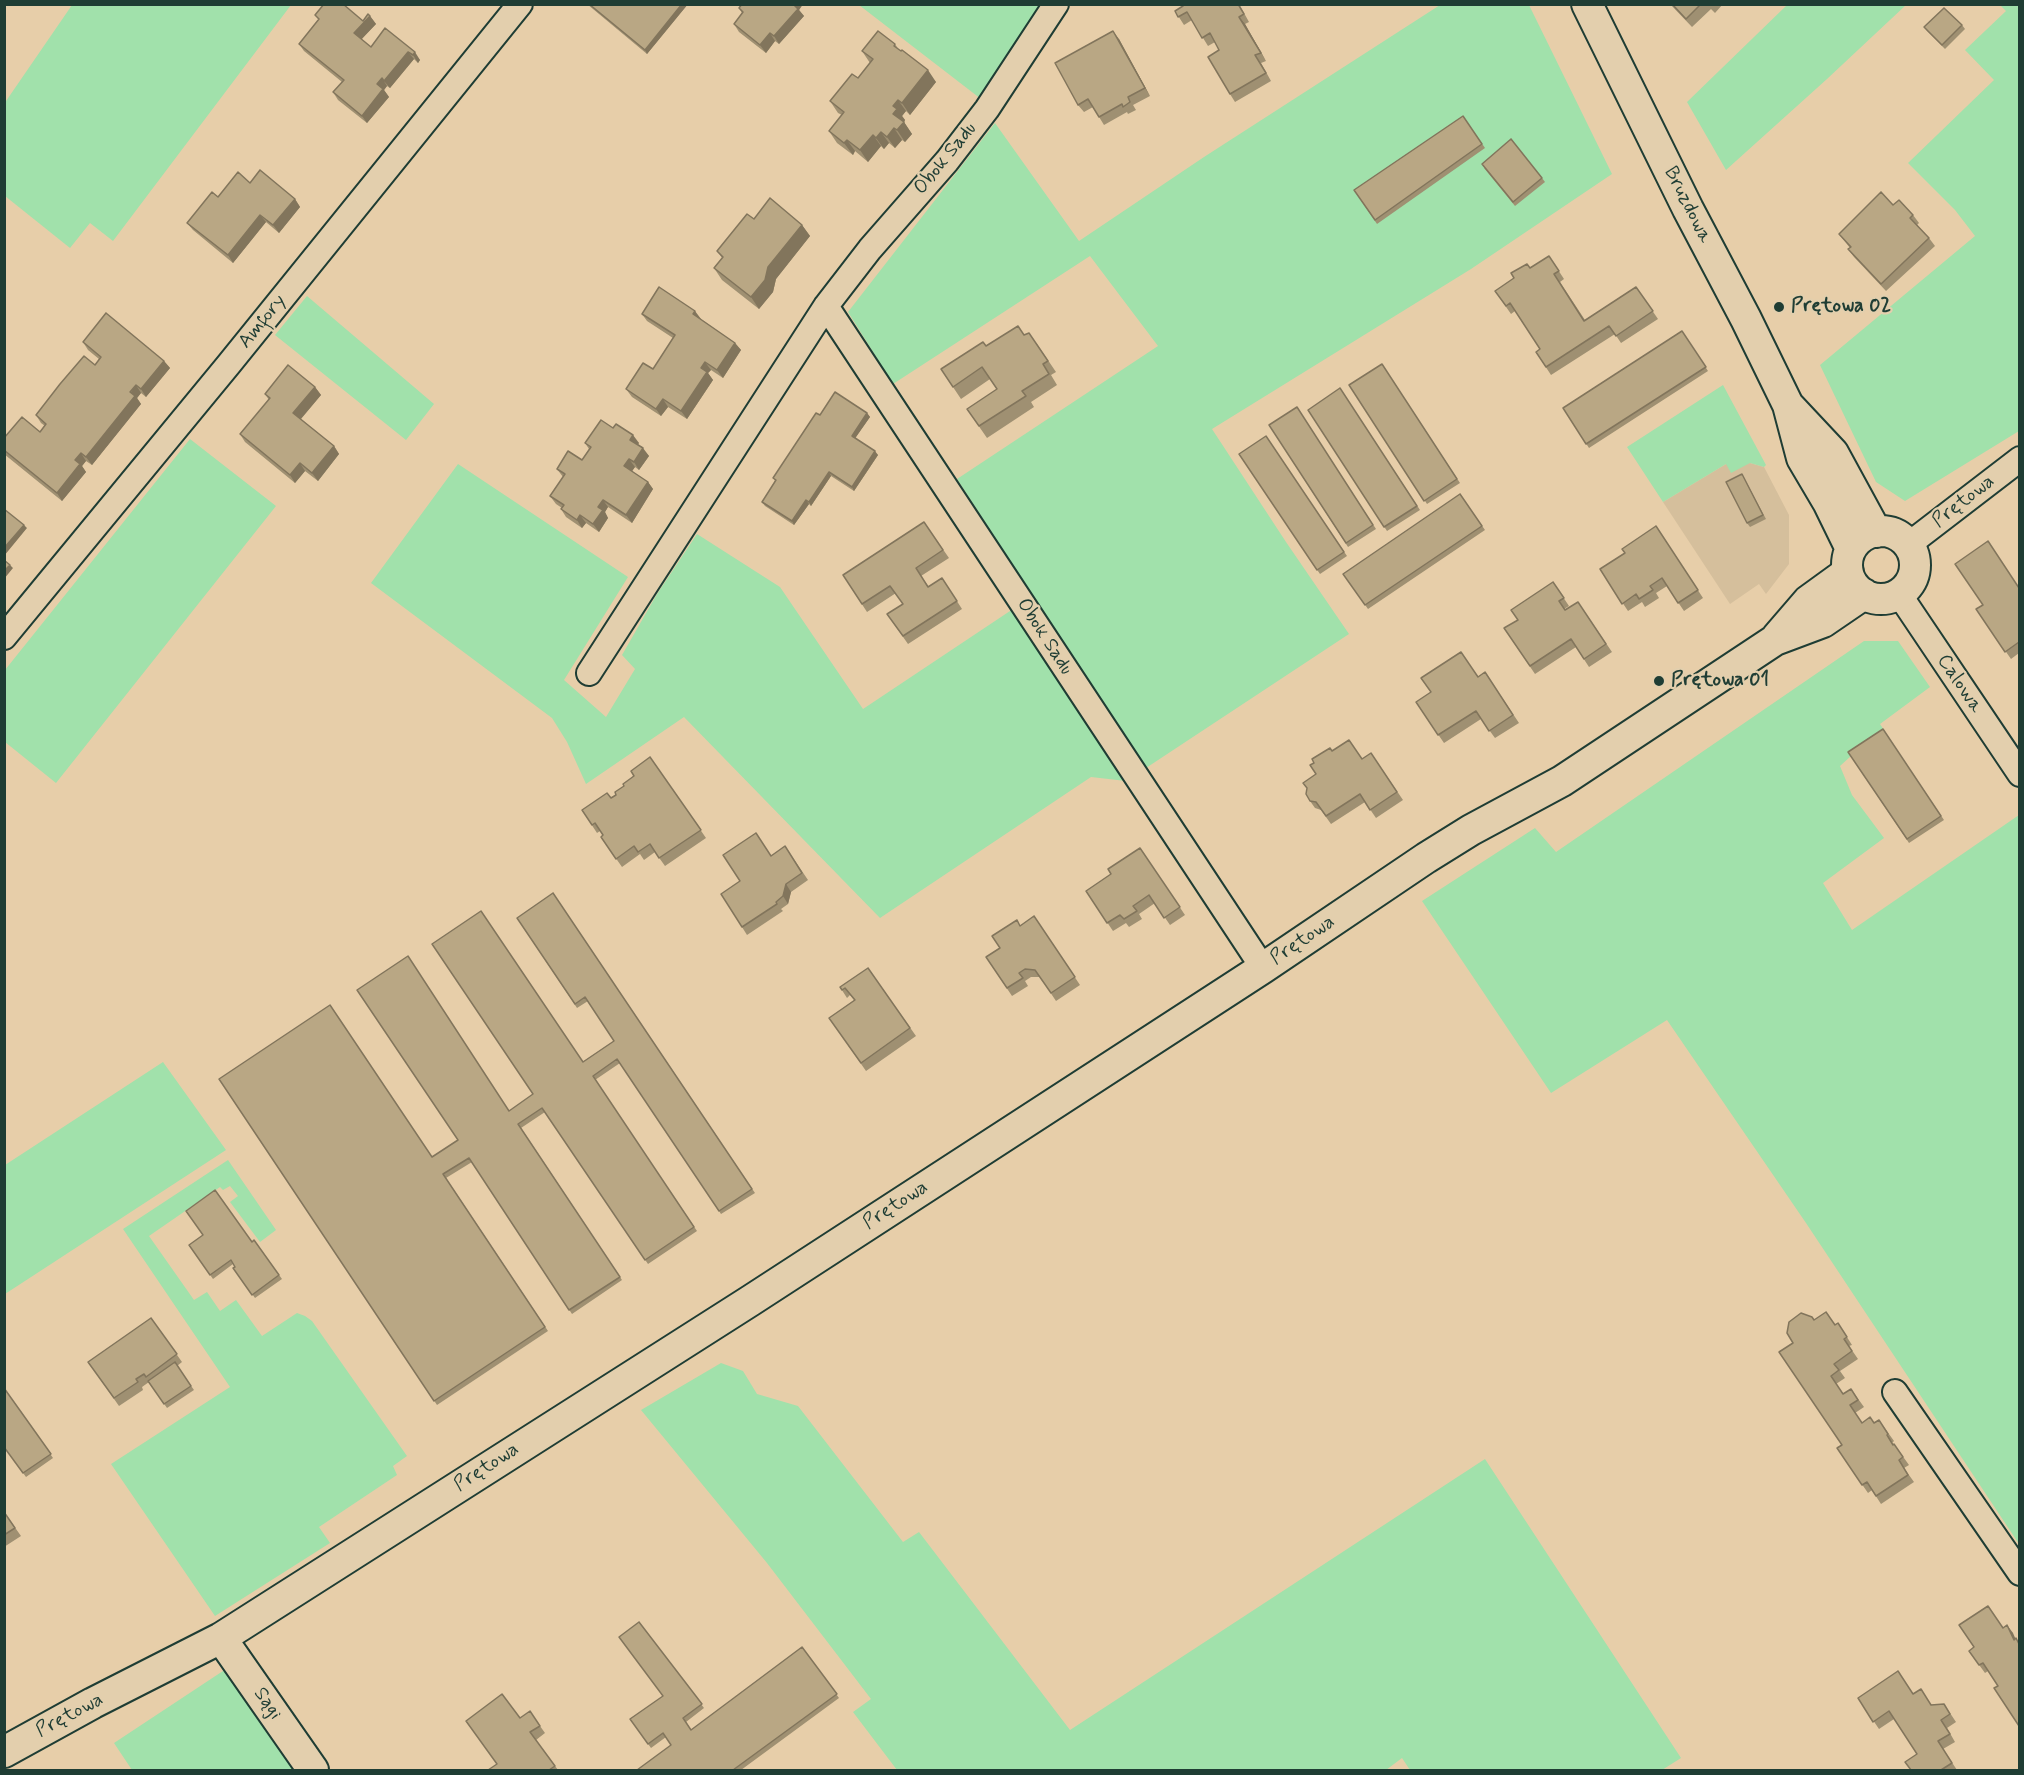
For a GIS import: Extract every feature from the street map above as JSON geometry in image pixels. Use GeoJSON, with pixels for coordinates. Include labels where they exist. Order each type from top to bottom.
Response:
{"type":"FeatureCollection","features":[{"type":"Feature","properties":{"kind":"street","name":"Amfory"},"geometry":{"type":"LineString","coordinates":[[4,637],[520,4]]}},
{"type":"Feature","properties":{"kind":"street","name":"Obok Sadu"},"geometry":{"type":"LineString","coordinates":[[589,673],[826,306],[870,249],[947,161],[987,109],[1056,4]]}},
{"type":"Feature","properties":{"kind":"street","name":"Bruzdowa"},"geometry":{"type":"LineString","coordinates":[[1587,4],[1788,405],[1802,458],[1827,502],[1854,572]]}},
{"type":"Feature","properties":{"kind":"street","name":"Obok Sadu"},"geometry":{"type":"LineString","coordinates":[[826,306],[1263,968]]}},
{"type":"Feature","properties":{"kind":"street","name":"Bruzdowa"},"geometry":{"type":"LineString","coordinates":[[1788,405],[1833,453],[1876,532]]}},
{"type":"Feature","properties":{"kind":"street","name":"Prętowa"},"geometry":{"type":"LineString","coordinates":[[1908,545],[2019,459]]}},
{"type":"Feature","properties":{"kind":"street"},"geometry":{"type":"LineString","coordinates":[[1885,531],[1896,535],[1908,545],[1914,569],[1911,580],[1899,594],[1877,598],[1854,572],[1862,537],[1885,531]]}},
{"type":"Feature","properties":{"kind":"street","name":"Prętowa"},"geometry":{"type":"LineString","coordinates":[[4,1752],[93,1703],[221,1638],[750,1301],[1263,968],[1426,858],[1471,830],[1562,781],[1775,640],[1823,622],[1854,572]]}},
{"type":"Feature","properties":{"kind":"street","name":"Calowa"},"geometry":{"type":"LineString","coordinates":[[1899,594],[2019,774]]}},
{"type":"Feature","properties":{"kind":"street"},"geometry":{"type":"LineString","coordinates":[[1895,1392],[2019,1573]]}},
{"type":"Feature","properties":{"kind":"street","name":"Sągi"},"geometry":{"type":"LineString","coordinates":[[221,1638],[314,1770]]}},
{"type":"Feature","properties":{"kind":"shaded area"},"geometry":{"type":"Polygon","coordinates":[[[1750,463],[1764,467],[1789,515],[1789,564],[1766,594],[1759,584],[1730,604],[1663,502],[1726,464],[1750,463]]]}},
{"type":"Feature","properties":{"kind":"green space"},"geometry":{"type":"Polygon","coordinates":[[[72,5],[291,5],[113,241],[90,223],[70,248],[5,196],[4,104],[72,5]]]}},
{"type":"Feature","properties":{"kind":"green space"},"geometry":{"type":"Polygon","coordinates":[[[859,5],[1040,5],[981,99],[859,5]]]}},
{"type":"Feature","properties":{"kind":"green space"},"geometry":{"type":"Polygon","coordinates":[[[1440,5],[1529,5],[1612,174],[1471,269],[1212,429],[1349,634],[1146,768],[957,479],[1158,346],[1090,256],[893,384],[848,312],[995,123],[1079,241],[1204,157],[1440,5]]]}},
{"type":"Feature","properties":{"kind":"green space"},"geometry":{"type":"Polygon","coordinates":[[[1787,5],[1906,5],[1726,170],[1687,102],[1787,5]]]}},
{"type":"Feature","properties":{"kind":"green space"},"geometry":{"type":"Polygon","coordinates":[[[2000,5],[2020,5],[2019,431],[1905,501],[1876,482],[1820,365],[1975,236],[1955,210],[1908,163],[1994,80],[1965,50],[2006,11],[2000,5]]]}},
{"type":"Feature","properties":{"kind":"green space"},"geometry":{"type":"Polygon","coordinates":[[[307,296],[434,404],[406,440],[275,335],[307,296]]]}},
{"type":"Feature","properties":{"kind":"green space"},"geometry":{"type":"Polygon","coordinates":[[[1723,385],[1766,465],[1764,467],[1750,463],[1731,473],[1726,464],[1663,502],[1627,447],[1723,385]]]}},
{"type":"Feature","properties":{"kind":"green space"},"geometry":{"type":"Polygon","coordinates":[[[190,439],[276,506],[56,783],[5,742],[5,670],[190,439]]]}},
{"type":"Feature","properties":{"kind":"green space"},"geometry":{"type":"Polygon","coordinates":[[[458,464],[628,577],[564,680],[606,717],[635,669],[622,655],[657,594],[697,534],[780,587],[863,709],[1013,609],[1126,781],[1091,777],[880,918],[684,717],[586,784],[567,742],[552,718],[371,583],[458,464]]]}},
{"type":"Feature","properties":{"kind":"green space"},"geometry":{"type":"Polygon","coordinates":[[[1864,641],[1898,641],[1930,687],[1880,724],[1886,733],[1840,766],[1852,795],[1884,838],[1823,883],[1852,930],[2019,815],[2019,1544],[1806,1223],[1667,1020],[1551,1093],[1422,901],[1535,828],[1556,852],[1864,641]]]}},
{"type":"Feature","properties":{"kind":"green space"},"geometry":{"type":"Polygon","coordinates":[[[163,1062],[226,1150],[5,1294],[5,1165],[163,1062]]]}},
{"type":"Feature","properties":{"kind":"green space"},"geometry":{"type":"Polygon","coordinates":[[[228,1160],[276,1230],[260,1242],[230,1202],[238,1196],[230,1186],[223,1190],[220,1187],[149,1236],[194,1300],[207,1292],[220,1311],[236,1300],[262,1336],[297,1313],[312,1321],[407,1456],[393,1466],[397,1475],[319,1527],[330,1543],[215,1616],[111,1464],[230,1387],[123,1229],[228,1160]]]}},
{"type":"Feature","properties":{"kind":"green space"},"geometry":{"type":"Polygon","coordinates":[[[721,1363],[743,1371],[757,1394],[798,1406],[903,1542],[919,1532],[1070,1730],[1485,1459],[1681,1758],[1662,1770],[1410,1770],[1402,1758],[1386,1770],[897,1770],[853,1712],[871,1699],[767,1563],[641,1410],[721,1363]]]}},
{"type":"Feature","properties":{"kind":"green space"},"geometry":{"type":"Polygon","coordinates":[[[226,1669],[294,1770],[132,1770],[114,1743],[226,1669]]]}},
{"type":"Feature","properties":{"kind":"building"},"geometry":{"type":"Polygon","coordinates":[[[324,4],[343,4],[363,21],[368,14],[370,16],[354,33],[371,47],[385,28],[415,52],[413,55],[408,52],[384,81],[382,78],[377,84],[383,89],[362,116],[333,92],[344,80],[299,44],[319,19],[315,15],[324,4]]]}},
{"type":"Feature","properties":{"kind":"building"},"geometry":{"type":"Polygon","coordinates":[[[589,4],[682,4],[645,50],[589,4]]]}},
{"type":"Feature","properties":{"kind":"building"},"geometry":{"type":"Polygon","coordinates":[[[742,4],[793,4],[798,9],[774,36],[770,33],[760,45],[734,24],[743,12],[739,8],[742,4]]]}},
{"type":"Feature","properties":{"kind":"building"},"geometry":{"type":"Polygon","coordinates":[[[1182,4],[1238,4],[1244,14],[1239,17],[1261,53],[1255,55],[1266,73],[1230,94],[1208,57],[1219,50],[1210,33],[1202,38],[1187,12],[1178,17],[1175,11],[1183,6],[1182,4]]]}},
{"type":"Feature","properties":{"kind":"building"},"geometry":{"type":"Polygon","coordinates":[[[1672,4],[1701,4],[1686,19],[1672,4]]]}},
{"type":"Feature","properties":{"kind":"building"},"geometry":{"type":"Polygon","coordinates":[[[1944,8],[1962,25],[1942,45],[1924,27],[1944,8]]]}},
{"type":"Feature","properties":{"kind":"building"},"geometry":{"type":"Polygon","coordinates":[[[878,31],[895,44],[894,46],[928,70],[902,103],[898,100],[893,106],[897,109],[893,114],[904,122],[897,130],[894,128],[887,137],[881,132],[876,138],[873,135],[860,150],[847,140],[844,143],[829,131],[844,112],[830,101],[852,74],[858,78],[873,59],[862,51],[878,31]]]}},
{"type":"Feature","properties":{"kind":"building"},"geometry":{"type":"Polygon","coordinates":[[[1113,31],[1145,88],[1128,97],[1130,102],[1123,107],[1122,104],[1099,117],[1088,99],[1078,105],[1055,63],[1113,31]]]}},
{"type":"Feature","properties":{"kind":"building"},"geometry":{"type":"Polygon","coordinates":[[[1463,116],[1482,144],[1375,220],[1354,190],[1463,116]]]}},
{"type":"Feature","properties":{"kind":"building"},"geometry":{"type":"Polygon","coordinates":[[[1511,139],[1542,178],[1513,202],[1482,164],[1511,139]]]}},
{"type":"Feature","properties":{"kind":"building"},"geometry":{"type":"Polygon","coordinates":[[[260,170],[295,199],[273,225],[260,215],[228,255],[187,223],[212,192],[218,197],[238,172],[250,183],[260,170]]]}},
{"type":"Feature","properties":{"kind":"building"},"geometry":{"type":"Polygon","coordinates":[[[1881,192],[1893,205],[1899,200],[1913,215],[1910,218],[1929,238],[1881,284],[1848,249],[1851,247],[1839,234],[1881,192]]]}},
{"type":"Feature","properties":{"kind":"building"},"geometry":{"type":"Polygon","coordinates":[[[770,198],[802,225],[768,267],[765,280],[751,297],[714,268],[723,257],[717,251],[747,214],[754,219],[770,198]]]}},
{"type":"Feature","properties":{"kind":"building"},"geometry":{"type":"Polygon","coordinates":[[[1549,256],[1559,271],[1554,274],[1584,321],[1636,287],[1653,311],[1616,336],[1609,326],[1546,367],[1536,352],[1540,349],[1510,303],[1506,306],[1495,291],[1514,278],[1511,273],[1527,264],[1530,268],[1549,256]]]}},
{"type":"Feature","properties":{"kind":"building"},"geometry":{"type":"Polygon","coordinates":[[[659,287],[695,311],[693,314],[735,343],[717,370],[705,362],[701,368],[707,372],[681,411],[663,399],[656,409],[626,389],[643,363],[653,369],[675,335],[642,314],[659,287]]]}},
{"type":"Feature","properties":{"kind":"building"},"geometry":{"type":"Polygon","coordinates":[[[106,313],[164,361],[141,389],[136,385],[130,392],[135,396],[86,457],[81,453],[75,460],[80,464],[57,493],[4,450],[4,438],[22,417],[40,432],[46,424],[36,415],[60,384],[84,356],[95,365],[101,357],[83,342],[106,313]]]}},
{"type":"Feature","properties":{"kind":"building"},"geometry":{"type":"Polygon","coordinates":[[[1018,326],[1024,335],[1029,333],[1048,361],[1043,364],[1049,374],[1022,391],[1026,396],[979,426],[967,409],[997,389],[982,367],[953,387],[941,369],[983,342],[986,346],[1018,326]]]}},
{"type":"Feature","properties":{"kind":"building"},"geometry":{"type":"Polygon","coordinates":[[[1682,331],[1706,367],[1586,444],[1563,408],[1682,331]]]}},
{"type":"Feature","properties":{"kind":"building"},"geometry":{"type":"Polygon","coordinates":[[[1382,364],[1457,479],[1424,501],[1349,385],[1382,364]]]}},
{"type":"Feature","properties":{"kind":"building"},"geometry":{"type":"Polygon","coordinates":[[[288,365],[315,387],[293,413],[334,446],[312,473],[300,463],[290,475],[240,434],[270,398],[265,394],[288,365]]]}},
{"type":"Feature","properties":{"kind":"building"},"geometry":{"type":"Polygon","coordinates":[[[1340,388],[1417,506],[1384,527],[1308,410],[1340,388]]]}},
{"type":"Feature","properties":{"kind":"building"},"geometry":{"type":"Polygon","coordinates":[[[835,392],[867,413],[852,436],[875,451],[852,487],[829,472],[809,502],[806,500],[792,521],[762,502],[776,480],[773,478],[816,413],[820,415],[835,392]]]}},
{"type":"Feature","properties":{"kind":"building"},"geometry":{"type":"Polygon","coordinates":[[[1297,407],[1373,525],[1346,543],[1269,425],[1297,407]]]}},
{"type":"Feature","properties":{"kind":"building"},"geometry":{"type":"Polygon","coordinates":[[[601,420],[613,428],[616,424],[633,435],[630,440],[643,448],[634,462],[629,459],[624,466],[648,482],[626,515],[603,500],[598,507],[603,510],[593,524],[580,515],[577,520],[561,509],[564,505],[550,496],[565,474],[557,469],[568,451],[582,460],[591,447],[585,443],[601,420]]]}},
{"type":"Feature","properties":{"kind":"building"},"geometry":{"type":"Polygon","coordinates":[[[1266,436],[1344,552],[1317,570],[1239,454],[1266,436]]]}},
{"type":"Feature","properties":{"kind":"building"},"geometry":{"type":"Polygon","coordinates":[[[1742,474],[1763,515],[1747,523],[1726,482],[1742,474]]]}},
{"type":"Feature","properties":{"kind":"building"},"geometry":{"type":"Polygon","coordinates":[[[1460,494],[1482,526],[1365,605],[1343,574],[1460,494]]]}},
{"type":"Feature","properties":{"kind":"building"},"geometry":{"type":"Polygon","coordinates":[[[4,509],[24,525],[4,548],[4,509]]]}},
{"type":"Feature","properties":{"kind":"building"},"geometry":{"type":"Polygon","coordinates":[[[924,522],[943,550],[916,568],[928,587],[942,578],[957,601],[903,636],[887,614],[903,604],[890,586],[862,604],[843,575],[924,522]]]}},
{"type":"Feature","properties":{"kind":"building"},"geometry":{"type":"Polygon","coordinates":[[[1656,526],[1698,590],[1678,603],[1662,578],[1650,586],[1653,590],[1639,599],[1636,594],[1622,604],[1600,569],[1625,553],[1622,549],[1656,526]]]}},
{"type":"Feature","properties":{"kind":"building"},"geometry":{"type":"Polygon","coordinates":[[[1988,541],[2019,588],[2019,642],[2005,652],[1976,609],[1983,605],[1955,564],[1988,541]]]}},
{"type":"Feature","properties":{"kind":"building"},"geometry":{"type":"Polygon","coordinates":[[[4,560],[10,565],[4,571],[4,560]]]}},
{"type":"Feature","properties":{"kind":"building"},"geometry":{"type":"Polygon","coordinates":[[[1553,582],[1564,598],[1559,601],[1565,610],[1578,602],[1606,644],[1584,659],[1571,639],[1530,666],[1504,628],[1518,620],[1511,610],[1553,582]]]}},
{"type":"Feature","properties":{"kind":"building"},"geometry":{"type":"Polygon","coordinates":[[[1461,652],[1478,677],[1485,672],[1513,715],[1489,731],[1476,711],[1438,735],[1416,702],[1431,692],[1421,678],[1461,652]]]}},
{"type":"Feature","properties":{"kind":"building"},"geometry":{"type":"Polygon","coordinates":[[[1883,729],[1941,816],[1907,839],[1848,752],[1883,729]]]}},
{"type":"Feature","properties":{"kind":"building"},"geometry":{"type":"Polygon","coordinates":[[[1349,740],[1362,759],[1371,753],[1397,792],[1370,810],[1360,794],[1326,816],[1316,802],[1310,801],[1306,794],[1307,788],[1303,783],[1316,774],[1310,765],[1314,763],[1312,759],[1330,748],[1332,751],[1349,740]]]}},
{"type":"Feature","properties":{"kind":"building"},"geometry":{"type":"Polygon","coordinates":[[[650,757],[701,830],[659,858],[650,844],[638,852],[634,846],[616,859],[601,837],[603,835],[595,823],[592,825],[582,810],[607,793],[611,798],[616,795],[615,792],[634,776],[631,771],[650,757]]]}},
{"type":"Feature","properties":{"kind":"building"},"geometry":{"type":"Polygon","coordinates":[[[756,833],[771,856],[785,846],[802,873],[786,884],[783,896],[776,902],[777,904],[742,927],[721,894],[740,881],[723,855],[756,833]]]}},
{"type":"Feature","properties":{"kind":"building"},"geometry":{"type":"Polygon","coordinates":[[[1140,848],[1180,907],[1164,918],[1149,895],[1133,906],[1137,911],[1124,919],[1120,915],[1107,923],[1086,891],[1111,874],[1108,869],[1140,848]]]}},
{"type":"Feature","properties":{"kind":"building"},"geometry":{"type":"Polygon","coordinates":[[[553,893],[752,1189],[719,1211],[617,1059],[593,1076],[694,1227],[645,1260],[542,1108],[518,1124],[620,1277],[569,1310],[469,1158],[443,1174],[545,1327],[434,1401],[219,1079],[330,1005],[432,1157],[458,1140],[357,990],[408,956],[509,1111],[533,1094],[432,944],[481,911],[583,1062],[614,1041],[585,997],[575,1004],[517,918],[553,893]]]}},
{"type":"Feature","properties":{"kind":"building"},"geometry":{"type":"Polygon","coordinates":[[[1034,916],[1075,977],[1051,993],[1035,970],[1025,969],[1019,973],[1023,978],[1007,988],[986,957],[1000,948],[992,936],[1017,920],[1020,926],[1034,916]]]}},
{"type":"Feature","properties":{"kind":"building"},"geometry":{"type":"Polygon","coordinates":[[[868,968],[910,1028],[861,1063],[829,1018],[855,1000],[845,988],[842,990],[840,987],[868,968]]]}},
{"type":"Feature","properties":{"kind":"building"},"geometry":{"type":"Polygon","coordinates":[[[215,1190],[279,1275],[252,1295],[233,1268],[235,1267],[231,1260],[210,1275],[189,1245],[203,1235],[186,1211],[215,1190]]]}},
{"type":"Feature","properties":{"kind":"building"},"geometry":{"type":"Polygon","coordinates":[[[1826,1312],[1835,1325],[1838,1323],[1852,1351],[1834,1364],[1839,1370],[1831,1376],[1843,1394],[1851,1389],[1858,1400],[1850,1405],[1862,1423],[1870,1417],[1874,1423],[1879,1420],[1893,1445],[1903,1457],[1899,1460],[1908,1475],[1876,1496],[1867,1482],[1862,1485],[1837,1448],[1842,1445],[1779,1352],[1793,1343],[1787,1333],[1789,1322],[1801,1313],[1814,1320],[1826,1312]]]}},
{"type":"Feature","properties":{"kind":"building"},"geometry":{"type":"Polygon","coordinates":[[[151,1318],[177,1354],[146,1377],[144,1374],[136,1379],[138,1382],[114,1398],[88,1362],[151,1318]]]}},
{"type":"Feature","properties":{"kind":"building"},"geometry":{"type":"Polygon","coordinates":[[[175,1362],[191,1386],[164,1404],[148,1381],[175,1362]]]}},
{"type":"Feature","properties":{"kind":"building"},"geometry":{"type":"Polygon","coordinates":[[[4,1388],[51,1454],[23,1473],[4,1447],[4,1388]]]}},
{"type":"Feature","properties":{"kind":"building"},"geometry":{"type":"Polygon","coordinates":[[[4,1512],[15,1528],[4,1535],[4,1512]]]}},
{"type":"Feature","properties":{"kind":"building"},"geometry":{"type":"Polygon","coordinates":[[[1988,1606],[2003,1628],[2007,1625],[2014,1640],[2016,1638],[2019,1644],[2019,1726],[1994,1688],[1998,1686],[1983,1663],[1979,1665],[1969,1651],[1974,1647],[1959,1625],[1988,1606]]]}},
{"type":"Feature","properties":{"kind":"building"},"geometry":{"type":"Polygon","coordinates":[[[639,1622],[702,1704],[683,1718],[691,1730],[802,1647],[837,1694],[733,1770],[637,1770],[671,1745],[663,1733],[648,1744],[630,1719],[663,1696],[619,1637],[639,1622]]]}},
{"type":"Feature","properties":{"kind":"building"},"geometry":{"type":"Polygon","coordinates":[[[1898,1671],[1913,1694],[1921,1689],[1931,1705],[1944,1704],[1950,1714],[1941,1720],[1950,1734],[1938,1741],[1952,1763],[1941,1770],[1911,1770],[1905,1762],[1917,1754],[1889,1711],[1873,1722],[1858,1698],[1898,1671]]]}},
{"type":"Feature","properties":{"kind":"building"},"geometry":{"type":"Polygon","coordinates":[[[502,1694],[520,1718],[530,1711],[540,1726],[530,1732],[555,1766],[549,1770],[488,1770],[497,1764],[466,1721],[502,1694]]]}},
{"type":"Feature","properties":{"kind":"place","name":"Prętowa 02"},"geometry":{"type":"Point","coordinates":[1779,307]}},
{"type":"Feature","properties":{"kind":"place","name":"Prętowa 01"},"geometry":{"type":"Point","coordinates":[1659,681]}}]}
